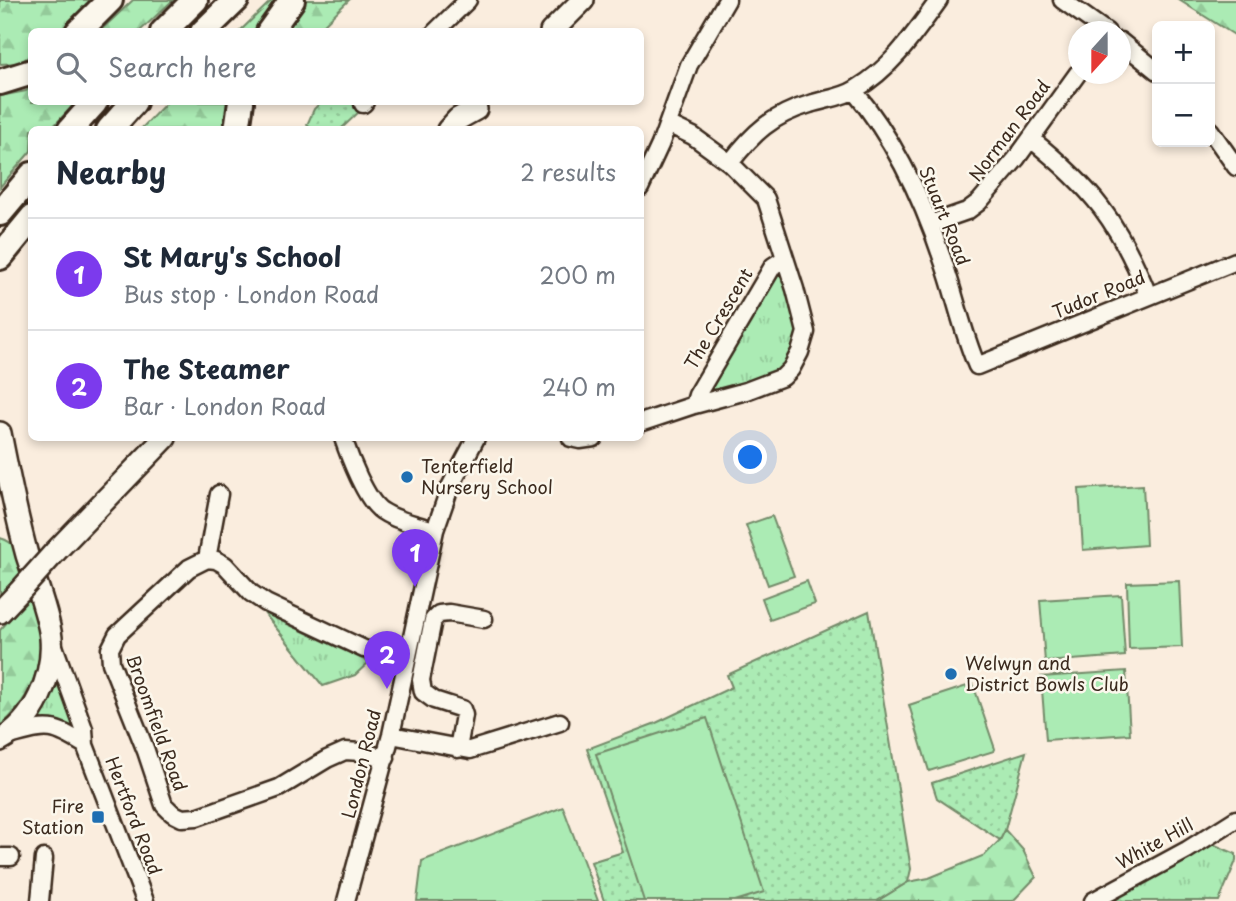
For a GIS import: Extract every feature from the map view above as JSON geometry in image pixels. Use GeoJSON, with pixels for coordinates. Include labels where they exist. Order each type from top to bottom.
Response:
{"type":"FeatureCollection","features":[{"type":"Feature","properties":{"kind":"highway"},"geometry":{"type":"LineString","coordinates":[[82,28],[110,0]]}},
{"type":"Feature","properties":{"kind":"highway"},"geometry":{"type":"LineString","coordinates":[[167,28],[195,0]]}},
{"type":"Feature","properties":{"kind":"highway"},"geometry":{"type":"LineString","coordinates":[[207,28],[236,0]]}},
{"type":"Feature","properties":{"kind":"highway"},"geometry":{"type":"LineString","coordinates":[[272,28],[292,0]]}},
{"type":"Feature","properties":{"kind":"highway"},"geometry":{"type":"LineString","coordinates":[[0,82],[28,73]]}},
{"type":"Feature","properties":{"kind":"highway"},"geometry":{"type":"LineString","coordinates":[[74,126],[92,105]]}},
{"type":"Feature","properties":{"kind":"highway"},"geometry":{"type":"LineString","coordinates":[[113,126],[131,105]]}},
{"type":"Feature","properties":{"kind":"highway"},"geometry":{"type":"LineString","coordinates":[[238,126],[241,105]]}},
{"type":"Feature","properties":{"kind":"highway"},"geometry":{"type":"LineString","coordinates":[[0,213],[28,181]]}},
{"type":"Feature","properties":{"kind":"highway"},"geometry":{"type":"LineString","coordinates":[[0,257],[28,223]]}},
{"type":"Feature","properties":{"kind":"main road"},"geometry":{"type":"LineString","coordinates":[[555,28],[583,0]]}},
{"type":"Feature","properties":{"kind":"main road"},"geometry":{"type":"LineString","coordinates":[[452,126],[480,106]]}},
{"type":"Feature","properties":{"kind":"main road"},"geometry":{"type":"LineString","coordinates":[[468,126],[480,106]]}},
{"type":"Feature","properties":{"kind":"main road"},"geometry":{"type":"LineString","coordinates":[[0,433],[21,534],[51,637],[48,664],[36,702],[24,720],[2,739]]}},
{"type":"Feature","properties":{"kind":"main road"},"geometry":{"type":"LineString","coordinates":[[0,612],[162,441]]}},
{"type":"Feature","properties":{"kind":"main road"},"geometry":{"type":"LineString","coordinates":[[0,524],[21,534]]}},
{"type":"Feature","properties":{"kind":"street"},"geometry":{"type":"LineString","coordinates":[[439,28],[468,0]]}},
{"type":"Feature","properties":{"kind":"street"},"geometry":{"type":"LineString","coordinates":[[644,180],[689,65],[727,0]]}},
{"type":"Feature","properties":{"kind":"street"},"geometry":{"type":"LineString","coordinates":[[730,163],[754,134],[778,117],[810,103],[853,91],[900,53],[939,0]]}},
{"type":"Feature","properties":{"kind":"street"},"geometry":{"type":"LineString","coordinates":[[1062,0],[1092,21]]}},
{"type":"Feature","properties":{"kind":"street"},"geometry":{"type":"LineString","coordinates":[[1131,49],[1152,67]]}},
{"type":"Feature","properties":{"kind":"street","name":"Norman Road"},"geometry":{"type":"LineString","coordinates":[[930,224],[967,211],[979,202],[1031,139],[1071,84]]}},
{"type":"Feature","properties":{"kind":"street","name":"Stuart Road"},"geometry":{"type":"LineString","coordinates":[[853,91],[892,145],[930,224],[966,340],[977,366]]}},
{"type":"Feature","properties":{"kind":"street"},"geometry":{"type":"LineString","coordinates":[[644,422],[783,377],[791,369],[800,352],[806,332],[766,199],[730,163],[693,136],[668,124]]}},
{"type":"Feature","properties":{"kind":"street"},"geometry":{"type":"LineString","coordinates":[[1215,137],[1236,167]]}},
{"type":"Feature","properties":{"kind":"street"},"geometry":{"type":"LineString","coordinates":[[1031,139],[1080,181],[1100,205],[1127,245],[1148,295]]}},
{"type":"Feature","properties":{"kind":"street","name":"The Crescent"},"geometry":{"type":"LineString","coordinates":[[694,405],[697,395],[773,266],[784,259]]}},
{"type":"Feature","properties":{"kind":"street","name":"Tudor Road"},"geometry":{"type":"LineString","coordinates":[[977,366],[1236,261]]}},
{"type":"Feature","properties":{"kind":"street"},"geometry":{"type":"LineString","coordinates":[[344,441],[377,507],[396,518],[435,530]]}},
{"type":"Feature","properties":{"kind":"street","name":"London Road"},"geometry":{"type":"LineString","coordinates":[[346,901],[386,758],[435,530],[450,487],[474,441]]}},
{"type":"Feature","properties":{"kind":"street"},"geometry":{"type":"LineString","coordinates":[[219,494],[206,559],[225,565],[251,593],[266,603],[363,649],[407,657]]}},
{"type":"Feature","properties":{"kind":"street","name":"Broomfield Road"},"geometry":{"type":"LineString","coordinates":[[206,559],[196,563],[117,635],[110,649],[111,663],[168,810],[182,818],[197,817],[286,785],[345,751],[386,758]]}},
{"type":"Feature","properties":{"kind":"street"},"geometry":{"type":"LineString","coordinates":[[458,749],[464,715],[462,709],[434,700],[423,692],[421,680],[433,620],[439,614],[484,619]]}},
{"type":"Feature","properties":{"kind":"street","name":"Hertford Road"},"geometry":{"type":"LineString","coordinates":[[51,637],[84,729],[85,745],[145,901]]}},
{"type":"Feature","properties":{"kind":"street"},"geometry":{"type":"LineString","coordinates":[[391,736],[458,749],[481,747],[559,722]]}},
{"type":"Feature","properties":{"kind":"street","name":"Hertford Road"},"geometry":{"type":"LineString","coordinates":[[2,739],[47,728],[57,729],[85,745]]}},
{"type":"Feature","properties":{"kind":"street","name":"White Hill"},"geometry":{"type":"LineString","coordinates":[[1093,901],[1236,820]]}},
{"type":"Feature","properties":{"kind":"street"},"geometry":{"type":"LineString","coordinates":[[40,901],[44,858]]}},
{"type":"Feature","properties":{"kind":"green space"},"geometry":{"type":"Polygon","coordinates":[[[0,0],[98,0],[66,28],[28,28],[28,57],[19,63],[0,64],[0,0]]]}},
{"type":"Feature","properties":{"kind":"green space"},"geometry":{"type":"Polygon","coordinates":[[[133,0],[173,0],[143,28],[103,28],[133,0]]]}},
{"type":"Feature","properties":{"kind":"green space"},"geometry":{"type":"Polygon","coordinates":[[[272,0],[277,0],[264,28],[243,28],[272,0]]]}},
{"type":"Feature","properties":{"kind":"green space"},"geometry":{"type":"Polygon","coordinates":[[[305,0],[349,0],[320,28],[287,28],[305,0]]]}},
{"type":"Feature","properties":{"kind":"green space"},"geometry":{"type":"Polygon","coordinates":[[[1179,0],[1236,0],[1236,36],[1179,0]]]}},
{"type":"Feature","properties":{"kind":"green space"},"geometry":{"type":"Polygon","coordinates":[[[28,89],[28,105],[73,105],[54,126],[28,126],[28,154],[0,187],[0,96],[28,89]]]}},
{"type":"Feature","properties":{"kind":"green space"},"geometry":{"type":"Polygon","coordinates":[[[164,105],[234,105],[230,126],[144,126],[164,105]]]}},
{"type":"Feature","properties":{"kind":"green space"},"geometry":{"type":"Polygon","coordinates":[[[318,105],[356,105],[361,110],[344,126],[308,126],[318,105]]]}},
{"type":"Feature","properties":{"kind":"green space"},"geometry":{"type":"Polygon","coordinates":[[[779,271],[783,273],[800,334],[786,365],[776,373],[706,397],[703,393],[779,271]]]}},
{"type":"Feature","properties":{"kind":"green space"},"geometry":{"type":"Polygon","coordinates":[[[1143,485],[1146,545],[1083,550],[1079,489],[1143,485]]]}},
{"type":"Feature","properties":{"kind":"green space"},"geometry":{"type":"Polygon","coordinates":[[[772,516],[794,576],[768,585],[746,525],[772,516]]]}},
{"type":"Feature","properties":{"kind":"green space"},"geometry":{"type":"Polygon","coordinates":[[[0,538],[17,550],[24,570],[0,596],[0,538]]]}},
{"type":"Feature","properties":{"kind":"green space"},"geometry":{"type":"Polygon","coordinates":[[[807,581],[815,604],[770,620],[762,598],[807,581]]]}},
{"type":"Feature","properties":{"kind":"green space"},"geometry":{"type":"Polygon","coordinates":[[[1179,581],[1182,647],[1129,649],[1127,583],[1179,581]]]}},
{"type":"Feature","properties":{"kind":"green space"},"geometry":{"type":"Polygon","coordinates":[[[1121,595],[1125,656],[1045,662],[1040,600],[1121,595]]]}},
{"type":"Feature","properties":{"kind":"green space"},"geometry":{"type":"Polygon","coordinates":[[[30,597],[39,629],[40,647],[36,673],[18,707],[0,726],[0,630],[30,597]]]}},
{"type":"Feature","properties":{"kind":"green space"},"geometry":{"type":"Polygon","coordinates":[[[869,611],[911,869],[908,882],[877,901],[604,901],[591,862],[623,852],[587,749],[656,723],[732,687],[727,675],[869,611]]]}},
{"type":"Feature","properties":{"kind":"green space"},"geometry":{"type":"Polygon","coordinates":[[[264,613],[369,662],[355,675],[323,686],[264,613]]]}},
{"type":"Feature","properties":{"kind":"green space"},"geometry":{"type":"Polygon","coordinates":[[[56,666],[78,733],[31,724],[56,666]]]}},
{"type":"Feature","properties":{"kind":"green space"},"geometry":{"type":"Polygon","coordinates":[[[1126,671],[1130,734],[1046,740],[1041,677],[1126,671]]]}},
{"type":"Feature","properties":{"kind":"green space"},"geometry":{"type":"Polygon","coordinates":[[[973,684],[994,751],[929,771],[909,705],[973,684]]]}},
{"type":"Feature","properties":{"kind":"green space"},"geometry":{"type":"Polygon","coordinates":[[[707,718],[764,892],[735,901],[644,901],[596,754],[707,718]]]}},
{"type":"Feature","properties":{"kind":"green space"},"geometry":{"type":"Polygon","coordinates":[[[1026,752],[1000,840],[937,798],[932,783],[1026,752]]]}},
{"type":"Feature","properties":{"kind":"green space"},"geometry":{"type":"Polygon","coordinates":[[[563,807],[598,901],[417,901],[422,861],[563,807]]]}},
{"type":"Feature","properties":{"kind":"green space"},"geometry":{"type":"Polygon","coordinates":[[[1005,830],[1023,850],[1036,877],[1013,901],[877,901],[908,882],[929,878],[985,855],[1000,840],[1005,830]]]}},
{"type":"Feature","properties":{"kind":"green space"},"geometry":{"type":"Polygon","coordinates":[[[1208,842],[1236,854],[1236,861],[1219,901],[1101,901],[1208,842]]]}},
{"type":"Feature","properties":{"kind":"place","name":"Tenterfield Nursery School"},"geometry":{"type":"Point","coordinates":[407,477]}},
{"type":"Feature","properties":{"kind":"place","name":"St Mary's School"},"geometry":{"type":"Point","coordinates":[415,587]}},
{"type":"Feature","properties":{"kind":"place","name":"Welwyn and District Bowls Club"},"geometry":{"type":"Point","coordinates":[951,674]}},
{"type":"Feature","properties":{"kind":"place","name":"The Steamer"},"geometry":{"type":"Point","coordinates":[387,689]}},
{"type":"Feature","properties":{"kind":"place","name":"Fire Station"},"geometry":{"type":"Point","coordinates":[98,817]}}]}
